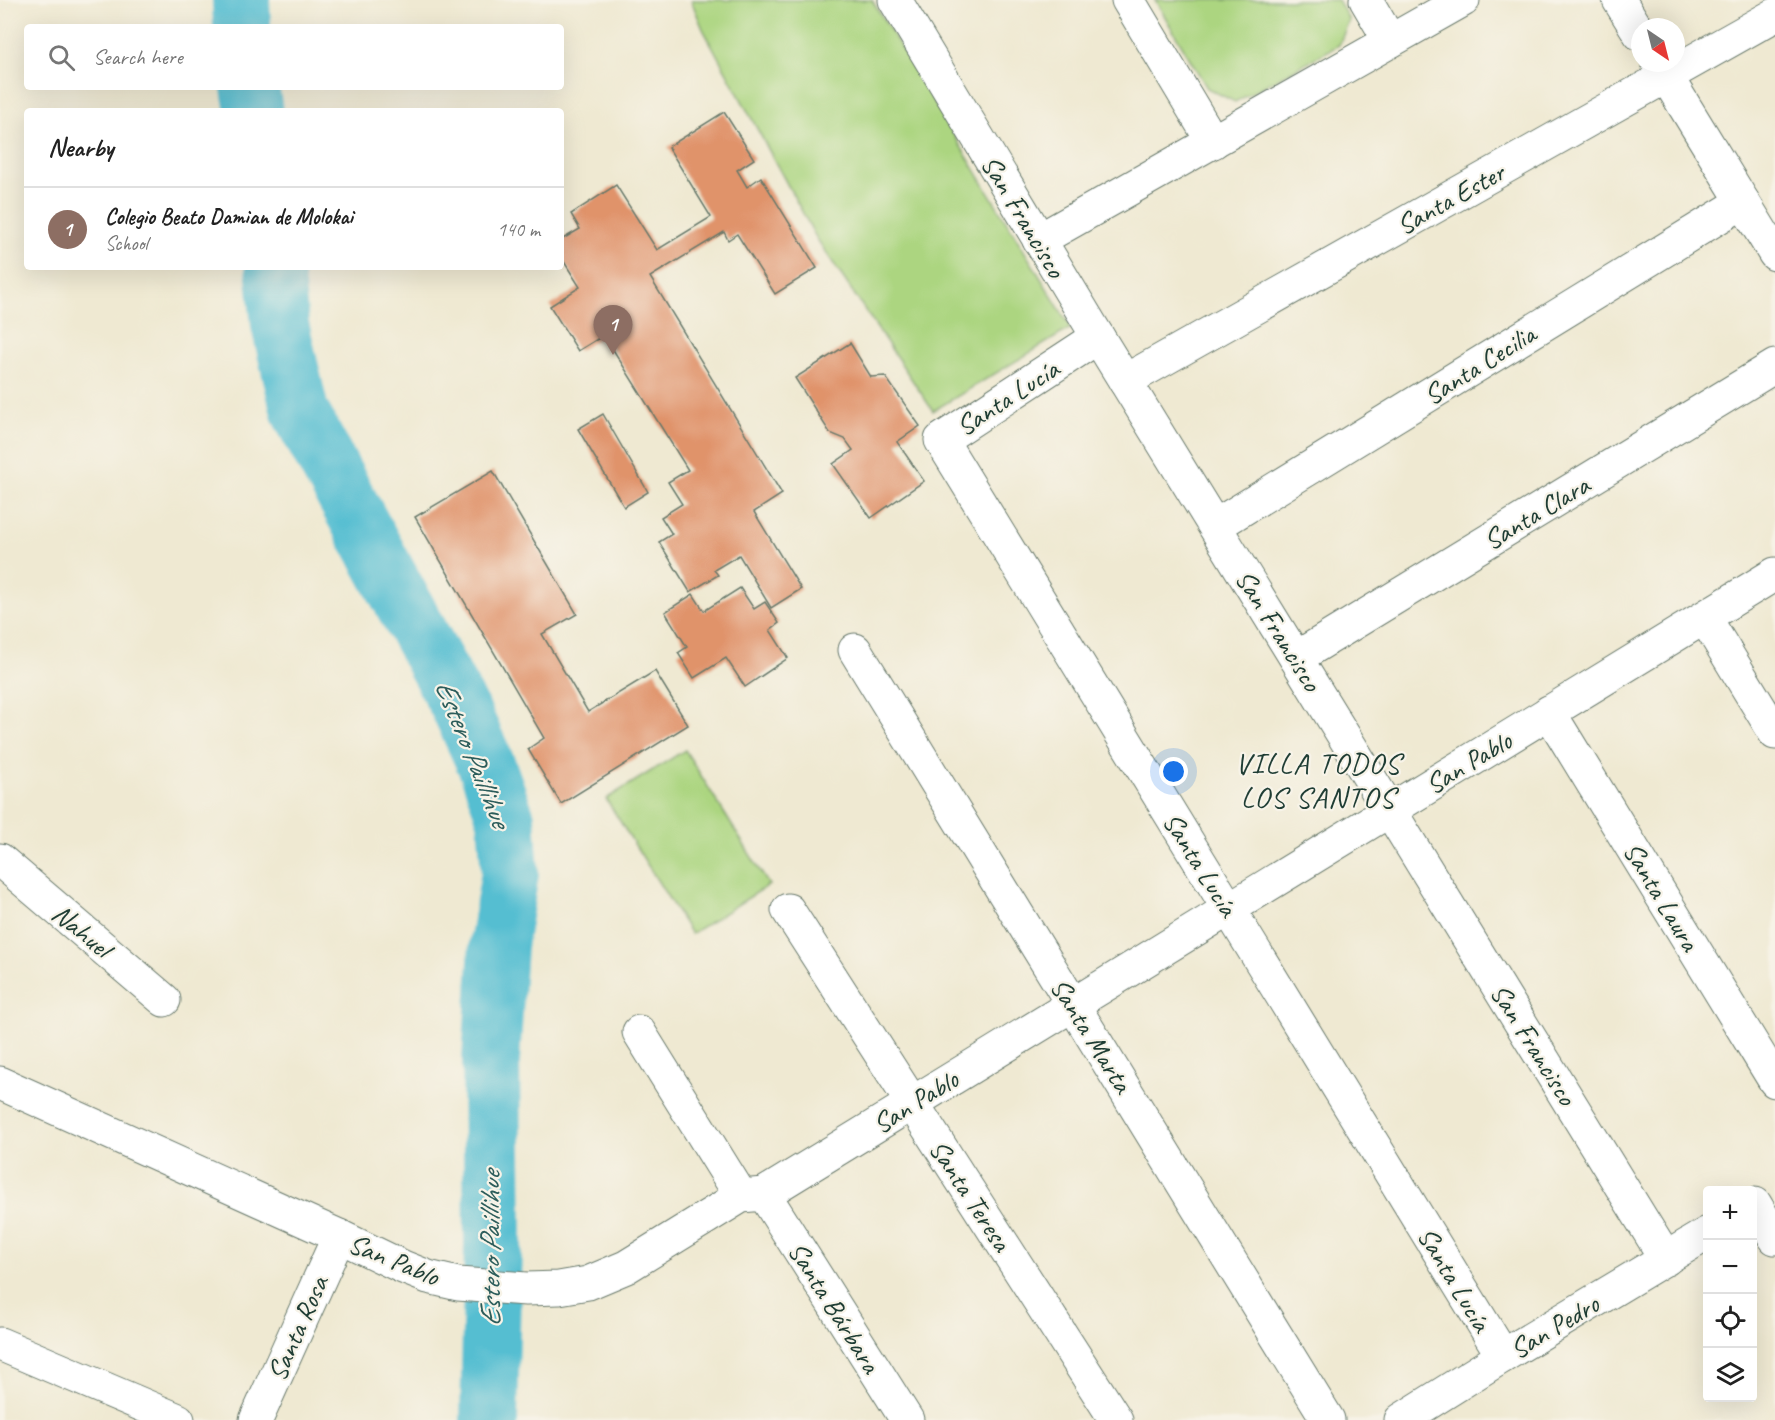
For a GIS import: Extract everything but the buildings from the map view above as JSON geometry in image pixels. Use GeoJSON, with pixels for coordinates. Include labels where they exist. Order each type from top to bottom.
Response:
{"type":"FeatureCollection","features":[{"type":"Feature","properties":{"kind":"street","name":"San Francisco"},"geometry":{"type":"LineString","coordinates":[[895,0],[1098,338],[1666,1259]]}},
{"type":"Feature","properties":{"kind":"street"},"geometry":{"type":"LineString","coordinates":[[1128,0],[1213,142]]}},
{"type":"Feature","properties":{"kind":"street"},"geometry":{"type":"LineString","coordinates":[[1365,0],[1390,41]]}},
{"type":"Feature","properties":{"kind":"street"},"geometry":{"type":"LineString","coordinates":[[1039,240],[1463,0]]}},
{"type":"Feature","properties":{"kind":"street"},"geometry":{"type":"LineString","coordinates":[[1619,0],[1631,19]]}},
{"type":"Feature","properties":{"kind":"street","name":"Santa Ester"},"geometry":{"type":"LineString","coordinates":[[1685,59],[1775,15]]}},
{"type":"Feature","properties":{"kind":"street","name":"Santa Ester"},"geometry":{"type":"LineString","coordinates":[[1125,381],[1659,72]]}},
{"type":"Feature","properties":{"kind":"street"},"geometry":{"type":"LineString","coordinates":[[1663,72],[1775,254]]}},
{"type":"Feature","properties":{"kind":"street","name":"Santa Cecilia"},"geometry":{"type":"LineString","coordinates":[[1215,526],[1743,202]]}},
{"type":"Feature","properties":{"kind":"street","name":"Santa Lucía"},"geometry":{"type":"LineString","coordinates":[[1098,338],[941,441],[1503,1356]]}},
{"type":"Feature","properties":{"kind":"street","name":"Santa Clara"},"geometry":{"type":"LineString","coordinates":[[1296,658],[1775,366]]}},
{"type":"Feature","properties":{"kind":"street","name":"San Pablo"},"geometry":{"type":"LineString","coordinates":[[0,1083],[403,1267],[428,1276],[458,1284],[526,1288],[559,1288],[588,1283],[617,1271],[912,1103],[1775,574]]}},
{"type":"Feature","properties":{"kind":"street"},"geometry":{"type":"LineString","coordinates":[[1705,618],[1775,733]]}},
{"type":"Feature","properties":{"kind":"street","name":"Santa Marta"},"geometry":{"type":"LineString","coordinates":[[855,650],[1328,1420]]}},
{"type":"Feature","properties":{"kind":"street","name":"Santa Laura"},"geometry":{"type":"LineString","coordinates":[[1549,712],[1775,1081]]}},
{"type":"Feature","properties":{"kind":"street","name":"Nahuel"},"geometry":{"type":"LineString","coordinates":[[0,860],[164,1000]]}},
{"type":"Feature","properties":{"kind":"street","name":"Santa Teresa"},"geometry":{"type":"LineString","coordinates":[[788,910],[1116,1420]]}},
{"type":"Feature","properties":{"kind":"street","name":"Santa Bárbara"},"geometry":{"type":"LineString","coordinates":[[639,1032],[907,1420]]}},
{"type":"Feature","properties":{"kind":"street"},"geometry":{"type":"LineString","coordinates":[[1761,1201],[1775,1238]]}},
{"type":"Feature","properties":{"kind":"street","name":"Santa Rosa"},"geometry":{"type":"LineString","coordinates":[[256,1420],[339,1236]]}},
{"type":"Feature","properties":{"kind":"street","name":"San Pedro"},"geometry":{"type":"LineString","coordinates":[[1401,1420],[1703,1236]]}},
{"type":"Feature","properties":{"kind":"street"},"geometry":{"type":"LineString","coordinates":[[0,1344],[178,1420]]}},
{"type":"Feature","properties":{"kind":"green space"},"geometry":{"type":"Polygon","coordinates":[[[691,0],[872,0],[1071,328],[933,411],[817,239],[703,29],[691,0]]]}},
{"type":"Feature","properties":{"kind":"green space"},"geometry":{"type":"Polygon","coordinates":[[[1155,0],[1338,0],[1349,20],[1339,45],[1235,102],[1207,88],[1155,0]]]}},
{"type":"Feature","properties":{"kind":"green space"},"geometry":{"type":"Polygon","coordinates":[[[685,750],[769,885],[691,934],[606,799],[685,750]]]}},
{"type":"Feature","properties":{"kind":"waterway","name":"Estero Paillihue"},"geometry":{"type":"LineString","coordinates":[[241,0],[242,24]]}},
{"type":"Feature","properties":{"kind":"waterway","name":"Estero Paillihue"},"geometry":{"type":"LineString","coordinates":[[250,90],[254,108]]}},
{"type":"Feature","properties":{"kind":"waterway","name":"Estero Paillihue"},"geometry":{"type":"LineString","coordinates":[[274,270],[280,325],[300,412],[462,712],[488,769],[506,819],[510,873],[498,945],[491,1061],[493,1243],[489,1420]]}},
{"type":"Feature","properties":{"kind":"place","name":"Colegio Beato Damian de Molokai"},"geometry":{"type":"Point","coordinates":[613,355]}},
{"type":"Feature","properties":{"kind":"district","name":"VILLA TODOS LOS SANTOS"},"geometry":{"type":"Point","coordinates":[1318,780]}}]}
